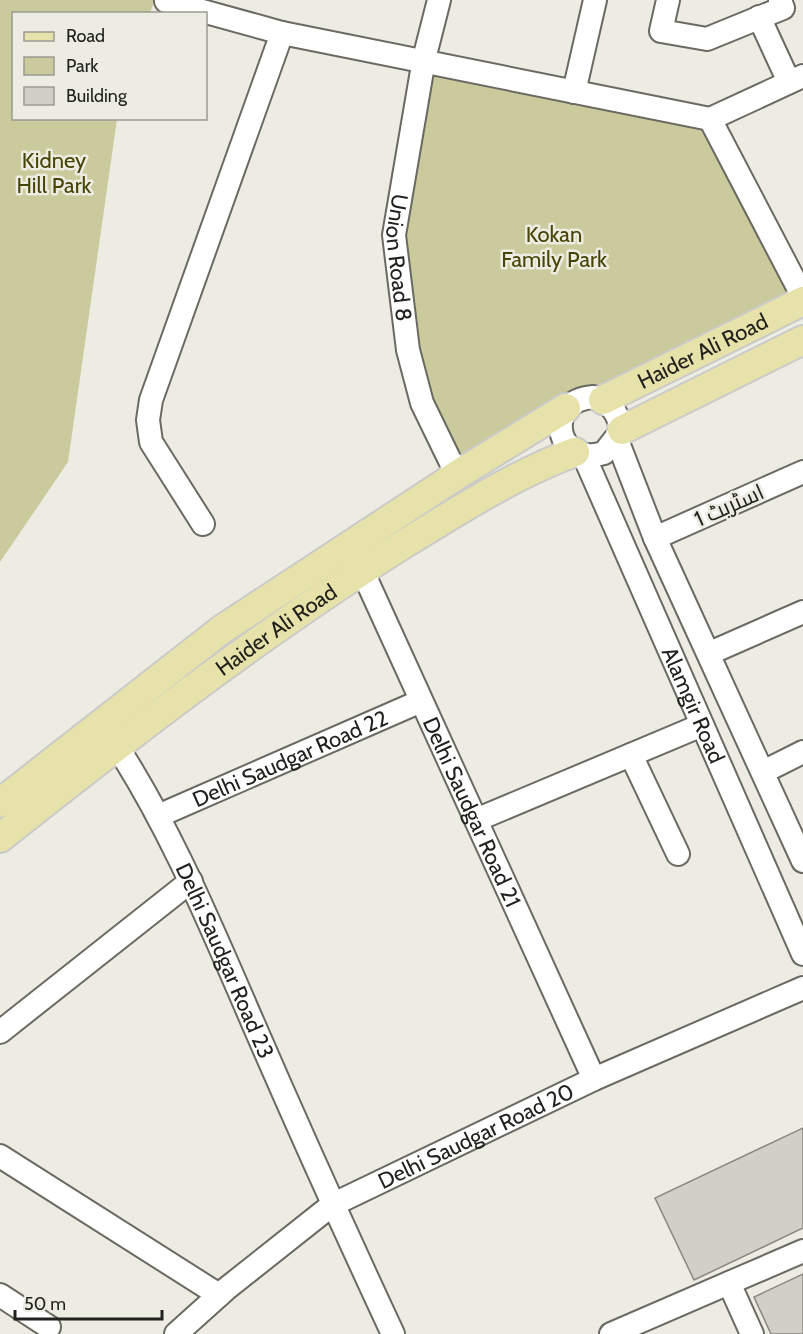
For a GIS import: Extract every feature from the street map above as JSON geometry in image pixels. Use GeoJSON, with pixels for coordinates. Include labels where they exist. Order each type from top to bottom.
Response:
{"type":"FeatureCollection","features":[{"type":"Feature","properties":{"kind":"main road","name":"Haider Ali Road"},"geometry":{"type":"LineString","coordinates":[[603,400],[803,299]]}},
{"type":"Feature","properties":{"kind":"main road","name":"Haider Ali Road"},"geometry":{"type":"LineString","coordinates":[[619,435],[803,340]]}},
{"type":"Feature","properties":{"kind":"main road","name":"Haider Ali Road"},"geometry":{"type":"LineString","coordinates":[[0,838],[221,630],[457,475],[566,408]]}},
{"type":"Feature","properties":{"kind":"main road","name":"Haider Ali Road"},"geometry":{"type":"LineString","coordinates":[[0,803],[257,641],[361,571],[539,465],[580,454]]}},
{"type":"Feature","properties":{"kind":"street","name":"Union Road 8"},"geometry":{"type":"LineString","coordinates":[[439,0],[424,59],[394,236],[408,350],[416,382],[435,434],[457,475]]}},
{"type":"Feature","properties":{"kind":"street"},"geometry":{"type":"LineString","coordinates":[[574,92],[595,0]]}},
{"type":"Feature","properties":{"kind":"street"},"geometry":{"type":"LineString","coordinates":[[668,0],[661,31],[707,39],[783,8],[780,0]]}},
{"type":"Feature","properties":{"kind":"street"},"geometry":{"type":"LineString","coordinates":[[166,1],[206,12]]}},
{"type":"Feature","properties":{"kind":"street"},"geometry":{"type":"LineString","coordinates":[[207,12],[282,33],[424,59],[710,119],[796,79],[759,17]]}},
{"type":"Feature","properties":{"kind":"street"},"geometry":{"type":"LineString","coordinates":[[203,524],[151,442],[150,410],[282,33]]}},
{"type":"Feature","properties":{"kind":"street"},"geometry":{"type":"LineString","coordinates":[[710,119],[803,299]]}},
{"type":"Feature","properties":{"kind":"street"},"geometry":{"type":"LineString","coordinates":[[583,398],[603,400],[617,414],[619,435],[604,453],[580,454],[567,445],[560,431],[561,420],[566,408],[583,398]]}},
{"type":"Feature","properties":{"kind":"street","name":"Alamgir Road"},"geometry":{"type":"LineString","coordinates":[[619,435],[655,538],[710,653],[803,861]]}},
{"type":"Feature","properties":{"kind":"street","name":"Alamgir Road"},"geometry":{"type":"LineString","coordinates":[[580,454],[803,954]]}},
{"type":"Feature","properties":{"kind":"street","name":"اسٹریٹ 1"},"geometry":{"type":"LineString","coordinates":[[655,538],[803,472]]}},
{"type":"Feature","properties":{"kind":"street","name":"Delhi Saudgar Road 21"},"geometry":{"type":"LineString","coordinates":[[350,544],[594,1079]]}},
{"type":"Feature","properties":{"kind":"street"},"geometry":{"type":"LineString","coordinates":[[710,653],[803,612]]}},
{"type":"Feature","properties":{"kind":"street","name":"Delhi Saudgar Road 22"},"geometry":{"type":"LineString","coordinates":[[158,816],[421,701]]}},
{"type":"Feature","properties":{"kind":"street"},"geometry":{"type":"LineString","coordinates":[[476,820],[702,725]]}},
{"type":"Feature","properties":{"kind":"street","name":"Delhi Saudgar Road 23"},"geometry":{"type":"LineString","coordinates":[[110,734],[158,816],[192,881],[332,1205],[393,1334]]}},
{"type":"Feature","properties":{"kind":"street"},"geometry":{"type":"LineString","coordinates":[[762,772],[803,752]]}},
{"type":"Feature","properties":{"kind":"street"},"geometry":{"type":"LineString","coordinates":[[631,755],[678,854]]}},
{"type":"Feature","properties":{"kind":"street"},"geometry":{"type":"LineString","coordinates":[[0,1032],[192,881]]}},
{"type":"Feature","properties":{"kind":"street","name":"Delhi Saudgar Road 20"},"geometry":{"type":"LineString","coordinates":[[176,1334],[219,1295],[332,1205],[594,1079],[803,987]]}},
{"type":"Feature","properties":{"kind":"street"},"geometry":{"type":"LineString","coordinates":[[0,1156],[219,1295]]}},
{"type":"Feature","properties":{"kind":"street"},"geometry":{"type":"LineString","coordinates":[[612,1334],[803,1251]]}},
{"type":"Feature","properties":{"kind":"street"},"geometry":{"type":"LineString","coordinates":[[729,1283],[752,1334]]}},
{"type":"Feature","properties":{"kind":"street"},"geometry":{"type":"LineString","coordinates":[[0,1295],[49,1327]]}},
{"type":"Feature","properties":{"kind":"green space","name":"Kidney Hill Park"},"geometry":{"type":"Polygon","coordinates":[[[0,0],[155,0],[150,12],[12,12],[12,120],[117,120],[68,462],[0,562],[0,0]]]}},
{"type":"Feature","properties":{"kind":"green space","name":"Kokan Family Park"},"geometry":{"type":"Polygon","coordinates":[[[424,59],[710,119],[803,297],[529,431],[457,475],[422,403],[394,235],[424,59]]]}},
{"type":"Feature","properties":{"kind":"building"},"geometry":{"type":"Polygon","coordinates":[[[803,1128],[803,1228],[694,1280],[655,1198],[803,1128]]]}},
{"type":"Feature","properties":{"kind":"building"},"geometry":{"type":"Polygon","coordinates":[[[803,1274],[803,1334],[771,1334],[754,1297],[803,1274]]]}}]}
